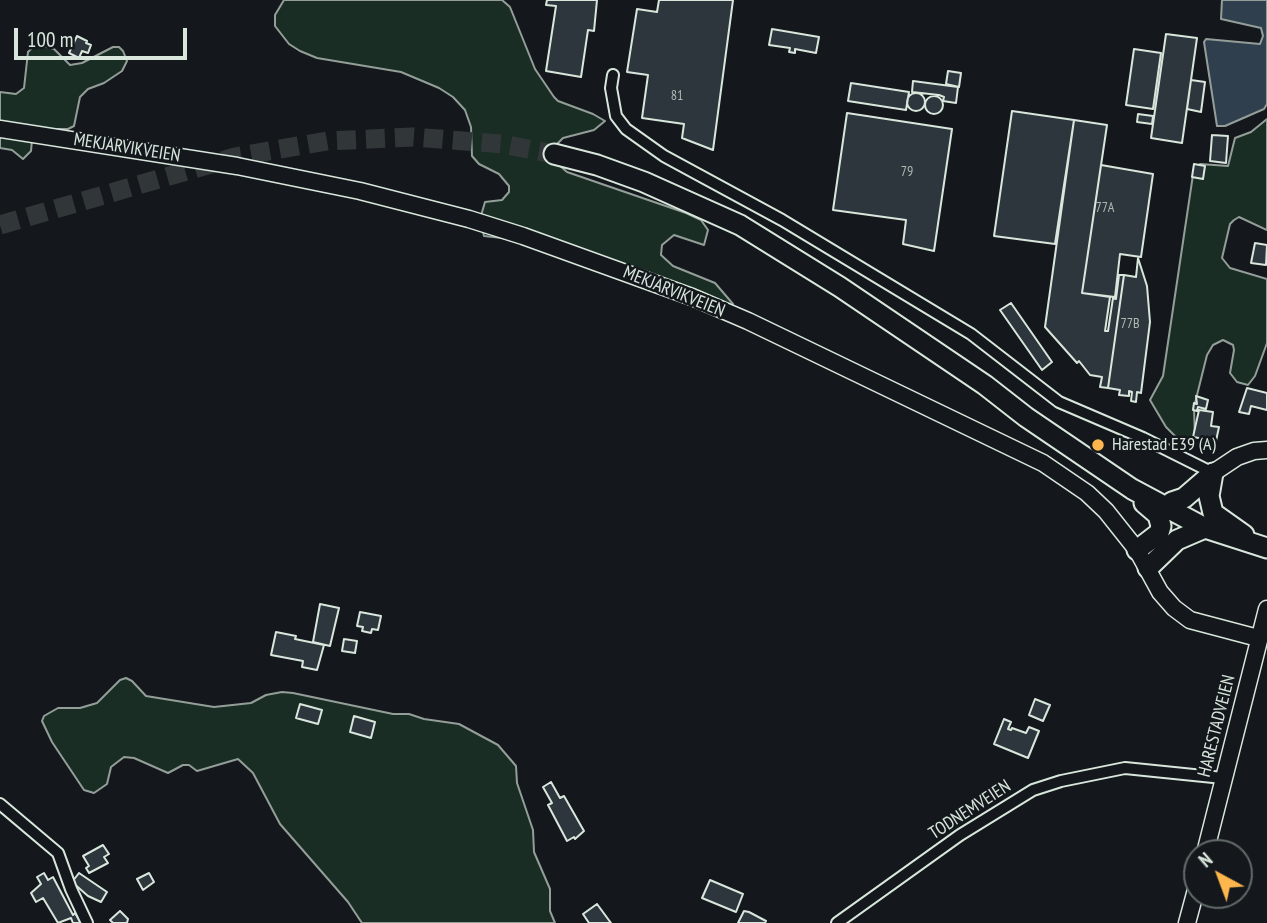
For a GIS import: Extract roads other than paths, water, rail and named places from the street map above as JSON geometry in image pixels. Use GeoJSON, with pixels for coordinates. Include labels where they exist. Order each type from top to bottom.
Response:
{"type":"FeatureCollection","features":[{"type":"Feature","properties":{"kind":"highway"},"geometry":{"type":"LineString","coordinates":[[554,154],[597,165],[644,182],[740,225],[799,260],[985,385],[1026,417],[1132,489],[1257,544]]}},
{"type":"Feature","properties":{"kind":"highway"},"geometry":{"type":"LineString","coordinates":[[985,385],[1030,408],[1205,528],[1227,537],[1257,544]]}},
{"type":"Feature","properties":{"kind":"highway"},"geometry":{"type":"LineString","coordinates":[[1171,507],[1213,473]]}},
{"type":"Feature","properties":{"kind":"highway"},"geometry":{"type":"LineString","coordinates":[[1213,473],[1209,496],[1213,513],[1257,544]]}},
{"type":"Feature","properties":{"kind":"highway"},"geometry":{"type":"LineString","coordinates":[[1132,489],[1161,520],[1159,533],[1137,550]]}},
{"type":"Feature","properties":{"kind":"highway"},"geometry":{"type":"LineString","coordinates":[[1148,568],[1177,540],[1205,528]]}},
{"type":"Feature","properties":{"kind":"main road","name":"MEKJARVIKVEIEN"},"geometry":{"type":"LineString","coordinates":[[0,129],[237,166],[360,191],[469,219],[634,275],[748,321],[1043,463],[1087,493],[1106,511],[1137,550],[1160,592],[1174,608],[1190,620],[1258,638]]}},
{"type":"Feature","properties":{"kind":"main road"},"geometry":{"type":"LineString","coordinates":[[1213,473],[1237,457],[1267,450]]}},
{"type":"Feature","properties":{"kind":"main road","name":"HARESTADVEIEN"},"geometry":{"type":"LineString","coordinates":[[1208,839],[1267,608]]}},
{"type":"Feature","properties":{"kind":"street"},"geometry":{"type":"LineString","coordinates":[[613,75],[611,88],[617,116],[626,129],[664,156],[782,220],[971,334],[1059,402],[1143,438],[1213,473]]}},
{"type":"Feature","properties":{"kind":"street","name":"TODNEMVEIEN"},"geometry":{"type":"LineString","coordinates":[[838,923],[960,835],[1033,790],[1061,781],[1125,768],[1223,778]]}},
{"type":"Feature","properties":{"kind":"street"},"geometry":{"type":"LineString","coordinates":[[0,804],[58,853],[87,923]]}},
{"type":"Feature","properties":{"kind":"water"},"geometry":{"type":"Polygon","coordinates":[[[1222,0],[1267,0],[1267,104],[1264,109],[1225,126],[1217,126],[1204,42],[1206,39],[1260,44],[1263,36],[1261,28],[1221,19],[1222,0]]]}},
{"type":"Feature","properties":{"kind":"tunnel"},"geometry":{"type":"LineString","coordinates":[[0,225],[235,157],[327,141],[413,137],[502,144],[554,154]]}},
{"type":"Feature","properties":{"kind":"place","name":"Harestad E39 (A)"},"geometry":{"type":"Point","coordinates":[1098,445]}}]}
